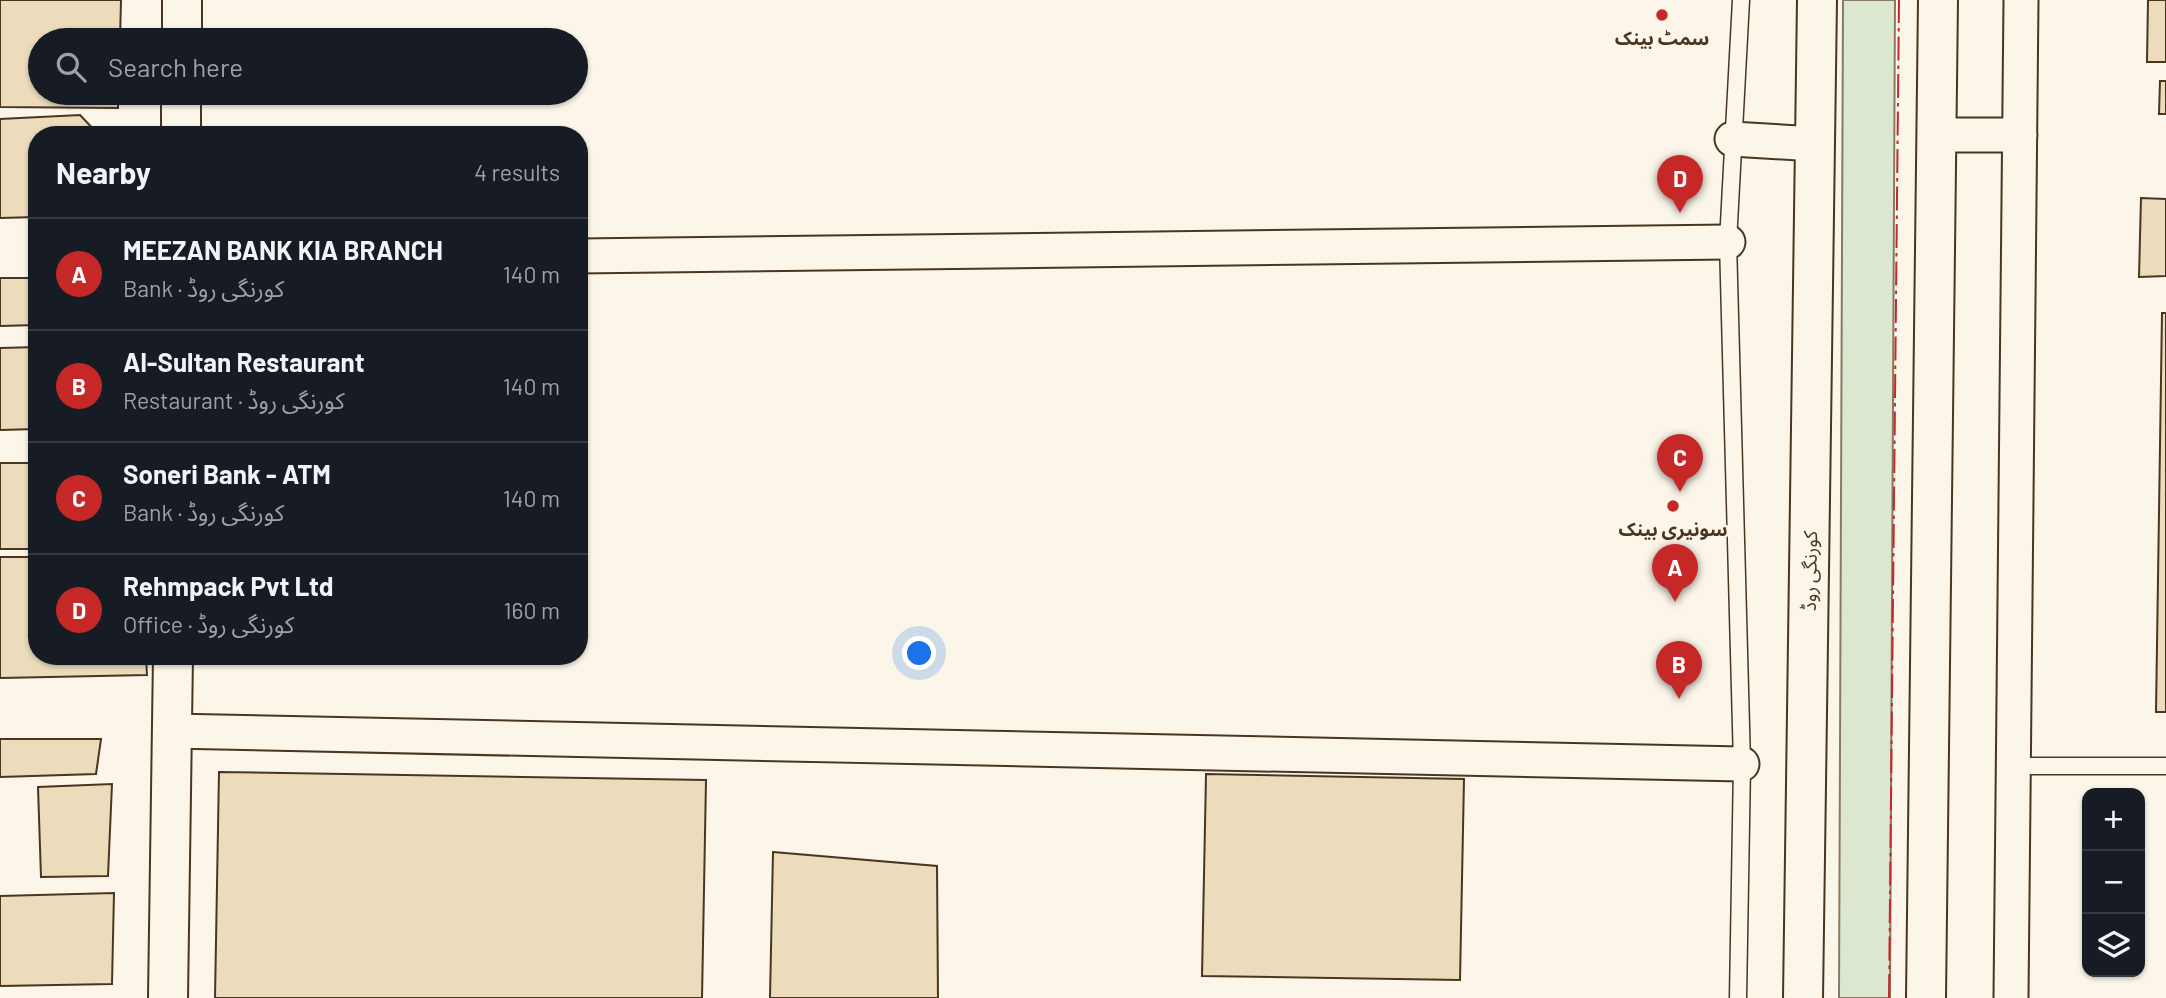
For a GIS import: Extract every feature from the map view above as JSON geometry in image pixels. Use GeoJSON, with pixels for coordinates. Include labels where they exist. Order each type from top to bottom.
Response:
{"type":"FeatureCollection","features":[{"type":"Feature","properties":{"kind":"main road"},"geometry":{"type":"LineString","coordinates":[[182,0],[182,28]]}},
{"type":"Feature","properties":{"kind":"main road","name":"کورنگی روڈ"},"geometry":{"type":"LineString","coordinates":[[1803,998],[1817,0]]}},
{"type":"Feature","properties":{"kind":"main road"},"geometry":{"type":"LineString","coordinates":[[1926,998],[1938,0]]}},
{"type":"Feature","properties":{"kind":"main road"},"geometry":{"type":"LineString","coordinates":[[180,126],[181,105]]}},
{"type":"Feature","properties":{"kind":"main road"},"geometry":{"type":"LineString","coordinates":[[168,998],[173,665]]}},
{"type":"Feature","properties":{"kind":"street"},"geometry":{"type":"LineString","coordinates":[[2011,998],[2021,0]]}},
{"type":"Feature","properties":{"kind":"street"},"geometry":{"type":"LineString","coordinates":[[1935,135],[2020,135]]}},
{"type":"Feature","properties":{"kind":"street"},"geometry":{"type":"LineString","coordinates":[[1731,139],[1815,144]]}},
{"type":"Feature","properties":{"kind":"street"},"geometry":{"type":"LineString","coordinates":[[588,256],[1728,242]]}},
{"type":"Feature","properties":{"kind":"street"},"geometry":{"type":"LineString","coordinates":[[171,732],[1742,764]]}},
{"type":"Feature","properties":{"kind":"lane"},"geometry":{"type":"LineString","coordinates":[[1738,998],[1742,764],[1728,242],[1731,139],[1741,0]]}},
{"type":"Feature","properties":{"kind":"lane"},"geometry":{"type":"LineString","coordinates":[[2013,766],[2166,765]]}},
{"type":"Feature","properties":{"kind":"green space"},"geometry":{"type":"Polygon","coordinates":[[[1843,0],[1895,0],[1890,998],[1839,998],[1843,0]]]}},
{"type":"Feature","properties":{"kind":"building"},"geometry":{"type":"Polygon","coordinates":[[[0,0],[121,0],[120,28],[28,28],[28,105],[118,105],[118,108],[0,107],[0,0]]]}},
{"type":"Feature","properties":{"kind":"building"},"geometry":{"type":"Polygon","coordinates":[[[2148,0],[2166,0],[2166,62],[2147,62],[2148,0]]]}},
{"type":"Feature","properties":{"kind":"building"},"geometry":{"type":"Polygon","coordinates":[[[2160,81],[2166,81],[2166,114],[2159,114],[2160,81]]]}},
{"type":"Feature","properties":{"kind":"building"},"geometry":{"type":"Polygon","coordinates":[[[80,115],[90,126],[28,126],[28,217],[0,218],[0,119],[80,115]]]}},
{"type":"Feature","properties":{"kind":"building"},"geometry":{"type":"Polygon","coordinates":[[[2141,198],[2166,199],[2166,276],[2139,277],[2141,198]]]}},
{"type":"Feature","properties":{"kind":"building"},"geometry":{"type":"Polygon","coordinates":[[[0,278],[28,278],[28,325],[0,326],[0,278]]]}},
{"type":"Feature","properties":{"kind":"building"},"geometry":{"type":"Polygon","coordinates":[[[2162,313],[2166,313],[2166,712],[2156,712],[2162,313]]]}},
{"type":"Feature","properties":{"kind":"building"},"geometry":{"type":"Polygon","coordinates":[[[28,347],[28,429],[0,430],[0,348],[28,347]]]}},
{"type":"Feature","properties":{"kind":"building"},"geometry":{"type":"Polygon","coordinates":[[[0,463],[28,463],[28,549],[0,549],[0,463]]]}},
{"type":"Feature","properties":{"kind":"building"},"geometry":{"type":"Polygon","coordinates":[[[0,557],[28,557],[28,665],[146,665],[147,675],[0,678],[0,557]]]}},
{"type":"Feature","properties":{"kind":"building"},"geometry":{"type":"Polygon","coordinates":[[[0,739],[101,739],[96,774],[0,777],[0,739]]]}},
{"type":"Feature","properties":{"kind":"building"},"geometry":{"type":"Polygon","coordinates":[[[219,772],[706,780],[702,998],[215,998],[219,772]]]}},
{"type":"Feature","properties":{"kind":"building"},"geometry":{"type":"Polygon","coordinates":[[[1206,774],[1464,779],[1460,980],[1202,976],[1206,774]]]}},
{"type":"Feature","properties":{"kind":"building"},"geometry":{"type":"Polygon","coordinates":[[[112,784],[108,876],[41,877],[38,787],[112,784]]]}},
{"type":"Feature","properties":{"kind":"building"},"geometry":{"type":"Polygon","coordinates":[[[773,852],[937,866],[938,998],[770,998],[773,852]]]}},
{"type":"Feature","properties":{"kind":"building"},"geometry":{"type":"Polygon","coordinates":[[[114,893],[112,984],[0,986],[0,896],[114,893]]]}},
{"type":"Feature","properties":{"kind":"power"},"geometry":{"type":"LineString","coordinates":[[1889,998],[1899,0]]}},
{"type":"Feature","properties":{"kind":"place","name":"سمٹ بینک"},"geometry":{"type":"Point","coordinates":[1662,15]}},
{"type":"Feature","properties":{"kind":"place","name":"Rehmpack Pvt Ltd"},"geometry":{"type":"Point","coordinates":[1680,213]}},
{"type":"Feature","properties":{"kind":"place","name":"Soneri Bank - ATM"},"geometry":{"type":"Point","coordinates":[1680,492]}},
{"type":"Feature","properties":{"kind":"place","name":"سونیری بینک"},"geometry":{"type":"Point","coordinates":[1673,506]}},
{"type":"Feature","properties":{"kind":"place","name":"MEEZAN BANK KIA BRANCH"},"geometry":{"type":"Point","coordinates":[1675,602]}},
{"type":"Feature","properties":{"kind":"place","name":"Al-Sultan Restaurant"},"geometry":{"type":"Point","coordinates":[1679,699]}}]}
